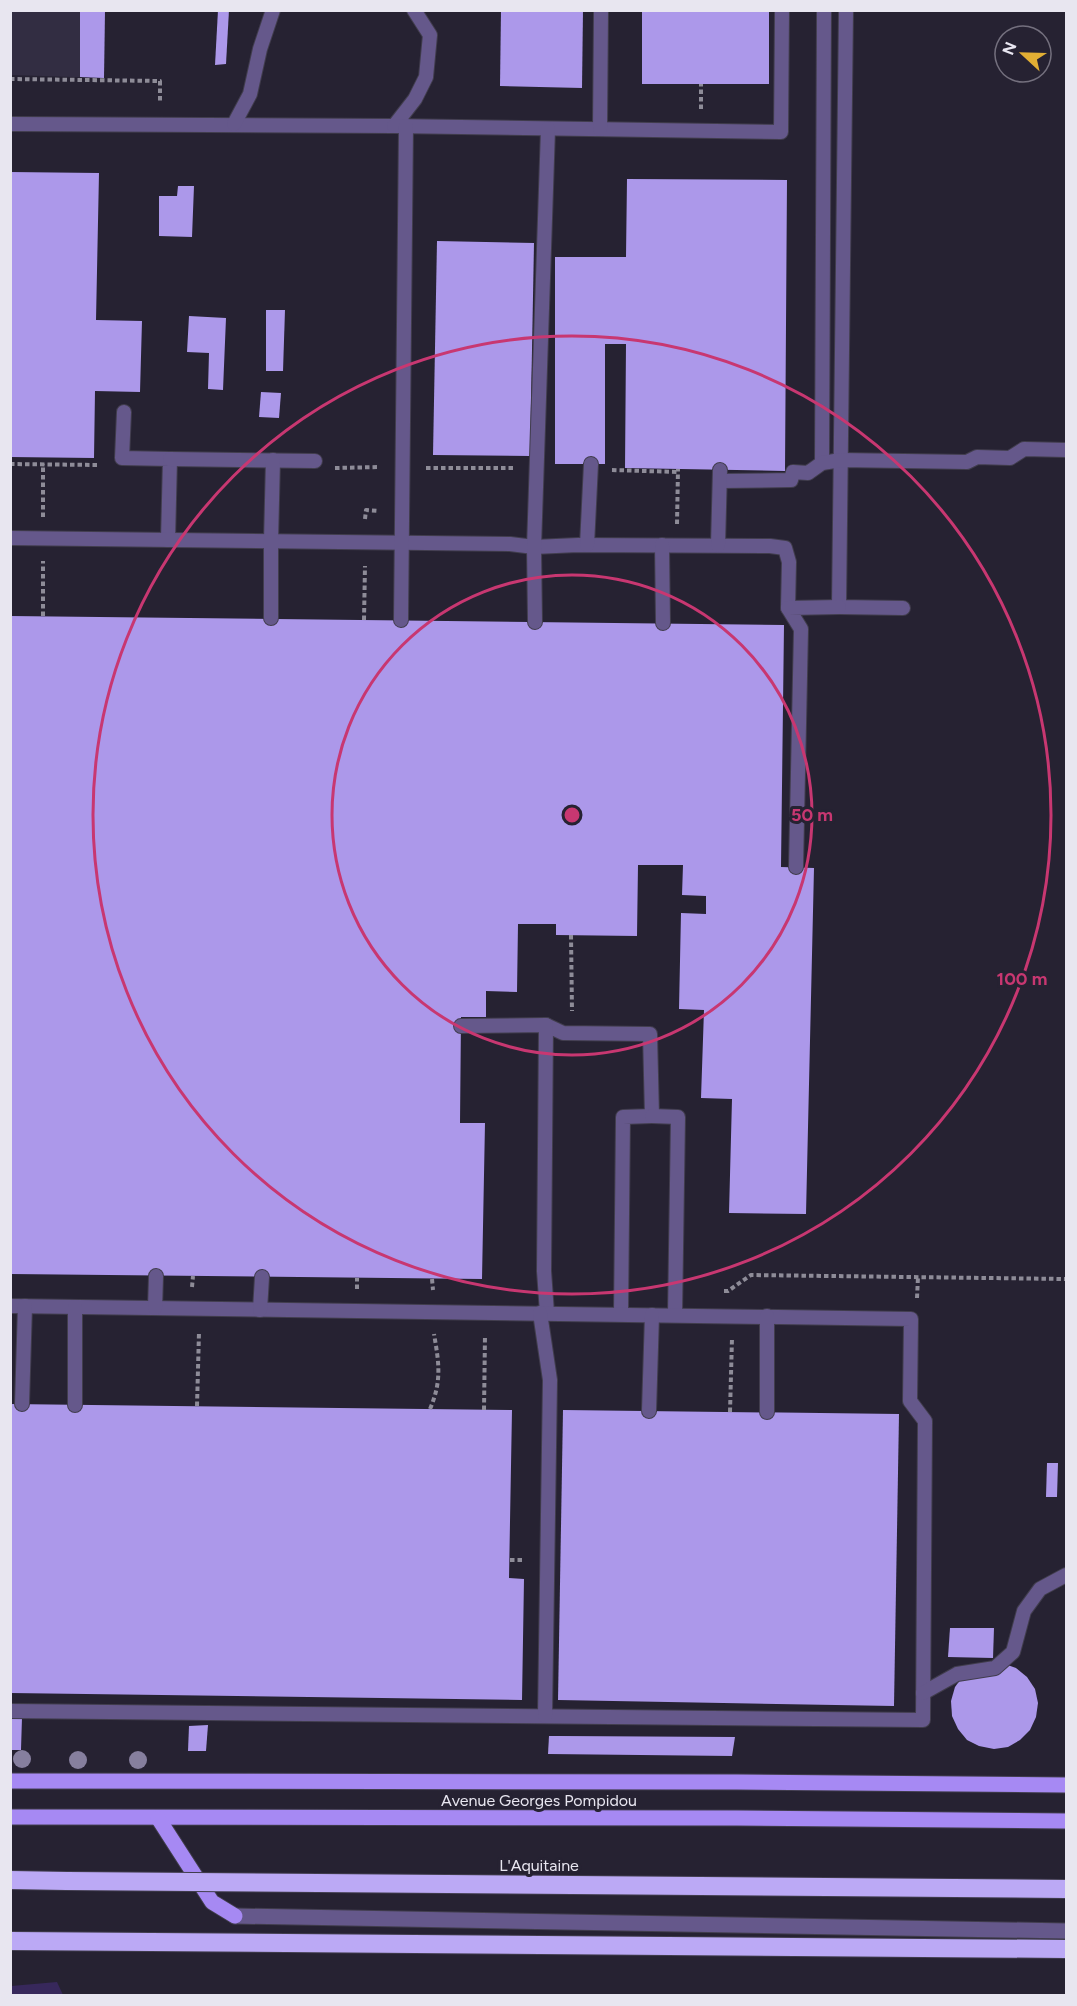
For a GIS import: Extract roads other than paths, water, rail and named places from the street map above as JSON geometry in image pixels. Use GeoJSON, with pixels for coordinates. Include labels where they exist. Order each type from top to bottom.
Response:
{"type":"FeatureCollection","features":[{"type":"Feature","properties":{"kind":"highway","name":"L'Aquitaine"},"geometry":{"type":"LineString","coordinates":[[10,1880],[1066,1889]]}},
{"type":"Feature","properties":{"kind":"highway"},"geometry":{"type":"LineString","coordinates":[[10,1941],[1066,1949]]}},
{"type":"Feature","properties":{"kind":"main road","name":"Avenue Georges Pompidou"},"geometry":{"type":"LineString","coordinates":[[10,1781],[1066,1785]]}},
{"type":"Feature","properties":{"kind":"main road","name":"Avenue Georges Pompidou"},"geometry":{"type":"LineString","coordinates":[[10,1817],[1066,1821]]}},
{"type":"Feature","properties":{"kind":"main road"},"geometry":{"type":"LineString","coordinates":[[158,1818],[212,1902],[235,1916]]}},
{"type":"Feature","properties":{"kind":"street"},"geometry":{"type":"LineString","coordinates":[[235,1916],[1066,1931]]}},
{"type":"Feature","properties":{"kind":"lane"},"geometry":{"type":"LineString","coordinates":[[234,124],[250,94],[260,49],[273,10]]}},
{"type":"Feature","properties":{"kind":"lane"},"geometry":{"type":"LineString","coordinates":[[401,620],[400,126],[426,77],[430,35],[414,10]]}},
{"type":"Feature","properties":{"kind":"lane"},"geometry":{"type":"LineString","coordinates":[[600,129],[601,10]]}},
{"type":"Feature","properties":{"kind":"lane"},"geometry":{"type":"LineString","coordinates":[[10,124],[234,124],[781,132],[782,10]]}},
{"type":"Feature","properties":{"kind":"lane"},"geometry":{"type":"LineString","coordinates":[[822,462],[824,10]]}},
{"type":"Feature","properties":{"kind":"lane"},"geometry":{"type":"LineString","coordinates":[[839,607],[846,10]]}},
{"type":"Feature","properties":{"kind":"lane"},"geometry":{"type":"LineString","coordinates":[[535,622],[534,547],[548,129]]}},
{"type":"Feature","properties":{"kind":"lane"},"geometry":{"type":"LineString","coordinates":[[124,412],[122,458],[315,461]]}},
{"type":"Feature","properties":{"kind":"lane"},"geometry":{"type":"LineString","coordinates":[[718,545],[720,476],[791,480],[793,472],[808,473],[822,462],[841,460],[967,462],[977,457],[1010,458],[1024,449],[1066,450]]}},
{"type":"Feature","properties":{"kind":"lane"},"geometry":{"type":"LineString","coordinates":[[168,540],[170,459]]}},
{"type":"Feature","properties":{"kind":"lane"},"geometry":{"type":"LineString","coordinates":[[271,618],[273,460]]}},
{"type":"Feature","properties":{"kind":"lane"},"geometry":{"type":"LineString","coordinates":[[587,545],[591,467]]}},
{"type":"Feature","properties":{"kind":"lane"},"geometry":{"type":"LineString","coordinates":[[10,538],[401,542],[510,544],[534,547],[718,545],[785,548],[789,562],[788,608],[801,629],[796,867]]}},
{"type":"Feature","properties":{"kind":"lane"},"geometry":{"type":"LineString","coordinates":[[662,545],[663,623]]}},
{"type":"Feature","properties":{"kind":"lane"},"geometry":{"type":"LineString","coordinates":[[788,608],[903,608]]}},
{"type":"Feature","properties":{"kind":"lane"},"geometry":{"type":"LineString","coordinates":[[461,1026],[548,1026],[563,1033],[650,1034],[651,1116]]}},
{"type":"Feature","properties":{"kind":"lane"},"geometry":{"type":"LineString","coordinates":[[545,1716],[550,1380],[543,1313],[548,1026]]}},
{"type":"Feature","properties":{"kind":"lane"},"geometry":{"type":"LineString","coordinates":[[621,1314],[623,1117],[651,1116],[678,1117],[675,1315]]}},
{"type":"Feature","properties":{"kind":"lane"},"geometry":{"type":"LineString","coordinates":[[155,1308],[156,1276]]}},
{"type":"Feature","properties":{"kind":"lane"},"geometry":{"type":"LineString","coordinates":[[260,1310],[262,1277]]}},
{"type":"Feature","properties":{"kind":"lane"},"geometry":{"type":"LineString","coordinates":[[10,1711],[923,1720],[924,1421],[910,1401],[910,1319],[18,1306],[22,1404]]}},
{"type":"Feature","properties":{"kind":"lane"},"geometry":{"type":"LineString","coordinates":[[75,1307],[75,1405]]}},
{"type":"Feature","properties":{"kind":"lane"},"geometry":{"type":"LineString","coordinates":[[649,1411],[652,1315]]}},
{"type":"Feature","properties":{"kind":"lane"},"geometry":{"type":"LineString","coordinates":[[766,1412],[767,1316]]}},
{"type":"Feature","properties":{"kind":"lane"},"geometry":{"type":"LineString","coordinates":[[923,1693],[957,1674],[995,1668],[1012,1652],[1024,1611],[1040,1589],[1066,1575]]}}]}
